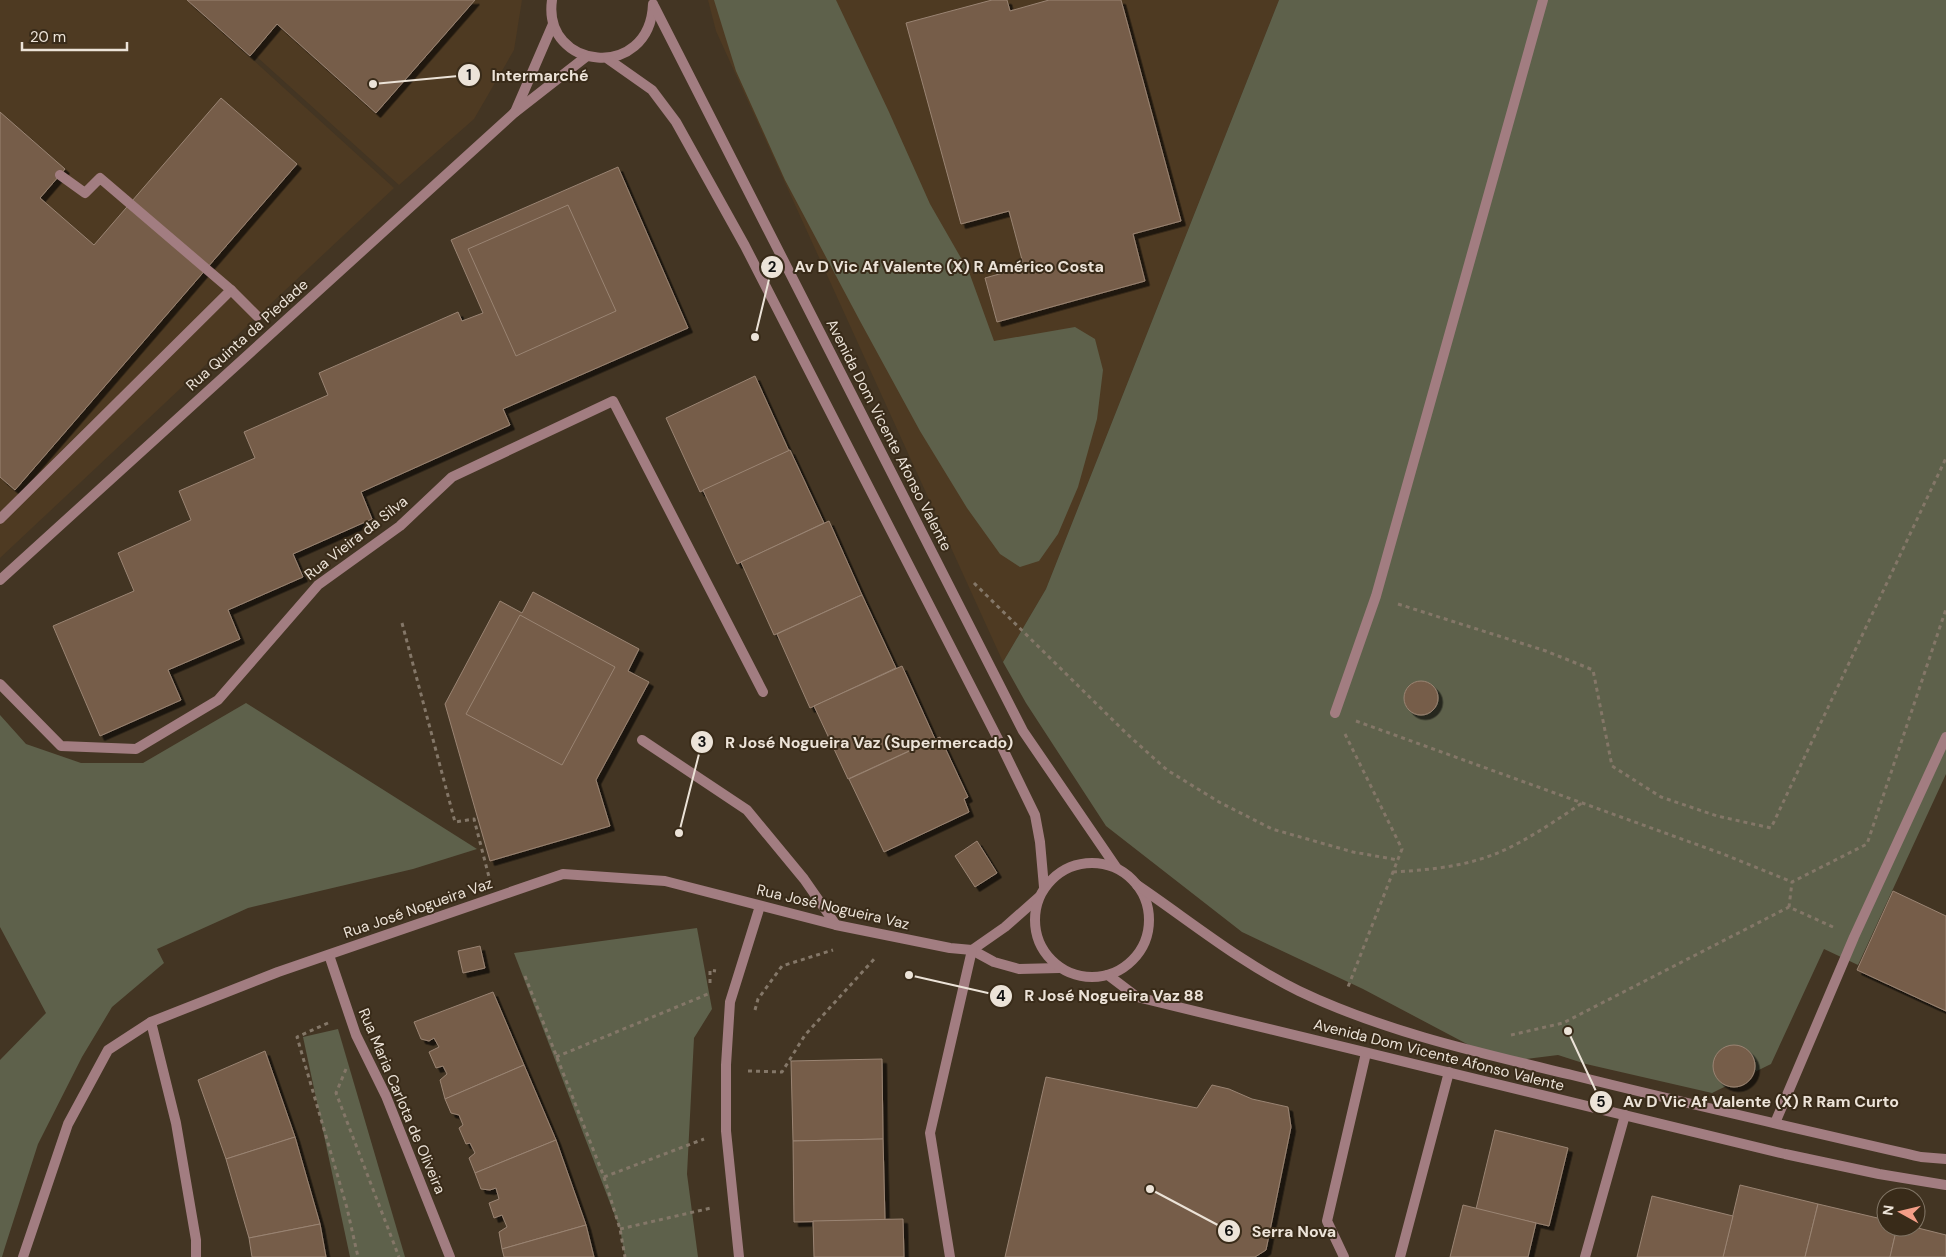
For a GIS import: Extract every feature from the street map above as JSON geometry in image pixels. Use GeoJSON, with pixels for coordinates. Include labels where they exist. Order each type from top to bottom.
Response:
{"type":"FeatureCollection","features":[{"type":"Feature","properties":{"kind":"street"},"geometry":{"type":"LineString","coordinates":[[552,0],[553,24],[561,38],[572,50],[587,56],[608,59],[623,55],[636,46],[645,35],[652,21],[653,3]]}},
{"type":"Feature","properties":{"kind":"street"},"geometry":{"type":"LineString","coordinates":[[1335,713],[1376,596],[1543,0]]}},
{"type":"Feature","properties":{"kind":"street","name":"Avenida Dom Vicente Afonso Valente"},"geometry":{"type":"LineString","coordinates":[[653,3],[1022,731],[1116,867]]}},
{"type":"Feature","properties":{"kind":"street"},"geometry":{"type":"LineString","coordinates":[[514,113],[553,24]]}},
{"type":"Feature","properties":{"kind":"street","name":"Rua Quinta da Piedade"},"geometry":{"type":"LineString","coordinates":[[0,580],[514,113],[587,56]]}},
{"type":"Feature","properties":{"kind":"street"},"geometry":{"type":"LineString","coordinates":[[608,59],[652,90],[676,122],[745,246],[1035,815],[1040,842],[1044,887]]}},
{"type":"Feature","properties":{"kind":"street"},"geometry":{"type":"LineString","coordinates":[[60,175],[85,193],[100,178],[231,290],[258,316]]}},
{"type":"Feature","properties":{"kind":"street"},"geometry":{"type":"LineString","coordinates":[[0,520],[231,290]]}},
{"type":"Feature","properties":{"kind":"street","name":"Rua Vieira da Silva"},"geometry":{"type":"LineString","coordinates":[[0,684],[61,746],[136,749],[218,700],[318,586],[400,526],[452,477],[613,401],[763,692]]}},
{"type":"Feature","properties":{"kind":"street"},"geometry":{"type":"LineString","coordinates":[[1775,1123],[1854,937],[1946,737]]}},
{"type":"Feature","properties":{"kind":"street"},"geometry":{"type":"LineString","coordinates":[[642,740],[747,810],[804,878],[836,925]]}},
{"type":"Feature","properties":{"kind":"street"},"geometry":{"type":"LineString","coordinates":[[1082,863],[1099,863],[1116,867],[1128,874],[1146,901],[1149,919],[1147,938],[1138,954],[1125,967],[1108,975],[1091,978],[1075,975],[1059,968],[1047,957],[1039,944],[1034,928],[1034,912],[1044,887],[1053,877],[1066,868],[1082,863]]}},
{"type":"Feature","properties":{"kind":"street","name":"Rua José Nogueira Vaz"},"geometry":{"type":"LineString","coordinates":[[23,1257],[68,1124],[108,1050],[151,1022],[278,972],[563,874],[665,881],[836,925],[950,948],[972,950],[994,962],[1019,969],[1059,968]]}},
{"type":"Feature","properties":{"kind":"street","name":"Avenida Dom Vicente Afonso Valente"},"geometry":{"type":"LineString","coordinates":[[1137,885],[1259,970],[1299,991],[1383,1025],[1470,1050],[1775,1123],[1920,1157],[1946,1159]]}},
{"type":"Feature","properties":{"kind":"street"},"geometry":{"type":"LineString","coordinates":[[950,1257],[930,1133],[972,950],[1006,927],[1039,897]]}},
{"type":"Feature","properties":{"kind":"street"},"geometry":{"type":"LineString","coordinates":[[739,1257],[726,1131],[726,1065],[730,1002],[760,906]]}},
{"type":"Feature","properties":{"kind":"street","name":"Rua Maria Carlota de Oliveira"},"geometry":{"type":"LineString","coordinates":[[329,956],[356,1035],[386,1096],[450,1257]]}},
{"type":"Feature","properties":{"kind":"street","name":"Avenida Dom Vicente Afonso Valente"},"geometry":{"type":"LineString","coordinates":[[1108,975],[1137,997],[1785,1154],[1879,1174],[1946,1185]]}},
{"type":"Feature","properties":{"kind":"street"},"geometry":{"type":"LineString","coordinates":[[151,1022],[176,1123],[196,1240],[196,1257]]}},
{"type":"Feature","properties":{"kind":"street"},"geometry":{"type":"LineString","coordinates":[[1344,1257],[1327,1221],[1366,1053]]}},
{"type":"Feature","properties":{"kind":"street"},"geometry":{"type":"LineString","coordinates":[[1400,1257],[1449,1072]]}},
{"type":"Feature","properties":{"kind":"street"},"geometry":{"type":"LineString","coordinates":[[1585,1257],[1625,1115]]}},
{"type":"Feature","properties":{"kind":"path"},"geometry":{"type":"LineString","coordinates":[[1376,596],[1546,651],[1593,670],[1612,766],[1661,798],[1717,816],[1770,828],[1946,458]]}},
{"type":"Feature","properties":{"kind":"path"},"geometry":{"type":"LineString","coordinates":[[952,593],[975,583],[1167,770],[1218,802],[1272,829],[1353,852],[1398,860]]}},
{"type":"Feature","properties":{"kind":"path"},"geometry":{"type":"LineString","coordinates":[[1335,713],[1723,854],[1792,882],[1867,844],[1946,609]]}},
{"type":"Feature","properties":{"kind":"path"},"geometry":{"type":"LineString","coordinates":[[402,623],[455,822],[474,819],[495,897]]}},
{"type":"Feature","properties":{"kind":"path"},"geometry":{"type":"LineString","coordinates":[[1335,713],[1402,849],[1340,1008]]}},
{"type":"Feature","properties":{"kind":"path"},"geometry":{"type":"LineString","coordinates":[[1393,872],[1436,869],[1495,854],[1545,827],[1582,803]]}},
{"type":"Feature","properties":{"kind":"path"},"geometry":{"type":"LineString","coordinates":[[1789,908],[1792,882]]}},
{"type":"Feature","properties":{"kind":"path"},"geometry":{"type":"LineString","coordinates":[[1789,908],[1854,937]]}},
{"type":"Feature","properties":{"kind":"path"},"geometry":{"type":"LineString","coordinates":[[1505,1036],[1563,1023],[1789,908]]}},
{"type":"Feature","properties":{"kind":"path"},"geometry":{"type":"LineString","coordinates":[[754,1017],[758,999],[782,966],[830,950],[839,951]]}},
{"type":"Feature","properties":{"kind":"path"},"geometry":{"type":"LineString","coordinates":[[867,956],[884,959]]}},
{"type":"Feature","properties":{"kind":"path"},"geometry":{"type":"LineString","coordinates":[[741,1071],[782,1072],[805,1035],[876,957]]}},
{"type":"Feature","properties":{"kind":"path"},"geometry":{"type":"LineString","coordinates":[[556,1056],[709,993],[710,970],[768,984]]}},
{"type":"Feature","properties":{"kind":"path"},"geometry":{"type":"LineString","coordinates":[[525,976],[604,1177],[620,1230],[625,1257]]}},
{"type":"Feature","properties":{"kind":"path"},"geometry":{"type":"LineString","coordinates":[[1348,986],[1357,990]]}},
{"type":"Feature","properties":{"kind":"path"},"geometry":{"type":"LineString","coordinates":[[332,1031],[328,1022],[297,1037],[347,1208],[358,1257]]}},
{"type":"Feature","properties":{"kind":"path"},"geometry":{"type":"LineString","coordinates":[[348,1064],[336,1093],[399,1257]]}},
{"type":"Feature","properties":{"kind":"path"},"geometry":{"type":"LineString","coordinates":[[604,1177],[726,1131]]}},
{"type":"Feature","properties":{"kind":"path"},"geometry":{"type":"LineString","coordinates":[[620,1230],[734,1203]]}},
{"type":"Feature","properties":{"kind":"shaded area"},"geometry":{"type":"Polygon","coordinates":[[[0,0],[187,0],[394,188],[0,558],[0,0]]]}},
{"type":"Feature","properties":{"kind":"shaded area"},"geometry":{"type":"Polygon","coordinates":[[[194,0],[522,0],[514,50],[474,119],[399,185],[194,0]]]}},
{"type":"Feature","properties":{"kind":"shaded area"},"geometry":{"type":"Polygon","coordinates":[[[708,0],[1279,0],[1046,589],[1003,662],[716,31],[708,0]]]}},
{"type":"Feature","properties":{"kind":"green space"},"geometry":{"type":"Polygon","coordinates":[[[714,0],[836,0],[930,204],[969,272],[994,341],[1075,327],[1095,339],[1103,370],[1097,419],[1078,487],[1058,534],[1039,561],[1020,567],[1000,554],[967,508],[920,431],[785,180],[736,71],[714,0]]]}},
{"type":"Feature","properties":{"kind":"green space"},"geometry":{"type":"Polygon","coordinates":[[[1279,0],[1946,0],[1946,774],[1858,965],[1824,949],[1771,1064],[1712,1093],[1586,1064],[1558,1055],[1501,1062],[1363,989],[1242,932],[1106,826],[1026,703],[1003,662],[1046,589],[1279,0]]]}},
{"type":"Feature","properties":{"kind":"green space"},"geometry":{"type":"Polygon","coordinates":[[[246,703],[477,849],[413,869],[248,908],[157,949],[164,963],[112,1007],[82,1057],[38,1144],[2,1257],[0,1257],[0,1060],[46,1013],[0,927],[0,715],[26,744],[81,763],[143,763],[246,703]]]}},
{"type":"Feature","properties":{"kind":"green space"},"geometry":{"type":"Polygon","coordinates":[[[697,928],[712,1009],[694,1038],[687,1174],[698,1257],[625,1257],[620,1229],[514,953],[697,928]]]}},
{"type":"Feature","properties":{"kind":"green space"},"geometry":{"type":"Polygon","coordinates":[[[338,1029],[405,1257],[350,1257],[303,1037],[338,1029]]]}},
{"type":"Feature","properties":{"kind":"building"},"geometry":{"type":"Polygon","coordinates":[[[187,0],[475,0],[376,113],[277,24],[250,56],[187,0]]]}},
{"type":"Feature","properties":{"kind":"building"},"geometry":{"type":"Polygon","coordinates":[[[992,0],[1007,0],[1010,11],[1049,0],[1121,0],[1181,221],[1133,234],[1145,281],[997,322],[985,278],[1024,267],[1009,211],[961,224],[906,23],[992,0]]]}},
{"type":"Feature","properties":{"kind":"building"},"geometry":{"type":"Polygon","coordinates":[[[221,98],[297,164],[15,490],[0,477],[0,112],[65,169],[40,198],[94,245],[221,98]]]}},
{"type":"Feature","properties":{"kind":"building"},"geometry":{"type":"Polygon","coordinates":[[[618,167],[688,328],[503,409],[510,425],[361,492],[372,519],[293,554],[303,577],[228,610],[240,639],[168,670],[181,700],[100,736],[53,626],[134,591],[118,553],[191,520],[179,491],[255,458],[244,432],[328,395],[319,373],[458,312],[462,321],[483,313],[451,240],[618,167]]]}},
{"type":"Feature","properties":{"kind":"building"},"geometry":{"type":"Polygon","coordinates":[[[568,205],[616,311],[516,356],[468,249],[568,205]]]}},
{"type":"Feature","properties":{"kind":"building"},"geometry":{"type":"Polygon","coordinates":[[[755,376],[789,451],[700,492],[666,418],[755,376]]]}},
{"type":"Feature","properties":{"kind":"building"},"geometry":{"type":"Polygon","coordinates":[[[790,450],[824,523],[737,564],[703,490],[790,450]]]}},
{"type":"Feature","properties":{"kind":"building"},"geometry":{"type":"Polygon","coordinates":[[[829,521],[862,595],[774,635],[741,562],[829,521]]]}},
{"type":"Feature","properties":{"kind":"building"},"geometry":{"type":"Polygon","coordinates":[[[533,592],[639,649],[628,671],[649,682],[596,780],[610,826],[490,861],[445,704],[500,601],[522,613],[533,592]]]}},
{"type":"Feature","properties":{"kind":"building"},"geometry":{"type":"Polygon","coordinates":[[[862,595],[896,668],[810,708],[777,634],[862,595]]]}},
{"type":"Feature","properties":{"kind":"building"},"geometry":{"type":"Polygon","coordinates":[[[520,615],[615,667],[562,765],[466,714],[520,615]]]}},
{"type":"Feature","properties":{"kind":"building"},"geometry":{"type":"Polygon","coordinates":[[[902,666],[935,739],[848,779],[814,706],[902,666]]]}},
{"type":"Feature","properties":{"kind":"building"},"geometry":{"type":"Polygon","coordinates":[[[1421,681],[1428,682],[1433,686],[1437,691],[1437,705],[1433,710],[1428,714],[1421,715],[1414,714],[1409,710],[1405,705],[1404,698],[1405,691],[1409,686],[1414,682],[1421,681]]]}},
{"type":"Feature","properties":{"kind":"building"},"geometry":{"type":"Polygon","coordinates":[[[940,737],[968,797],[964,799],[969,812],[884,852],[849,779],[940,737]]]}},
{"type":"Feature","properties":{"kind":"building"},"geometry":{"type":"Polygon","coordinates":[[[977,841],[997,873],[975,887],[955,856],[977,841]]]}},
{"type":"Feature","properties":{"kind":"building"},"geometry":{"type":"Polygon","coordinates":[[[1893,891],[1946,916],[1946,1011],[1857,970],[1893,891]]]}},
{"type":"Feature","properties":{"kind":"building"},"geometry":{"type":"Polygon","coordinates":[[[480,946],[485,968],[463,973],[458,951],[480,946]]]}},
{"type":"Feature","properties":{"kind":"building"},"geometry":{"type":"Polygon","coordinates":[[[493,992],[524,1065],[445,1099],[440,1080],[447,1074],[443,1066],[436,1068],[429,1052],[439,1047],[434,1038],[429,1041],[421,1039],[414,1022],[493,992]]]}},
{"type":"Feature","properties":{"kind":"building"},"geometry":{"type":"Polygon","coordinates":[[[1730,1045],[1738,1045],[1749,1051],[1755,1066],[1749,1081],[1738,1087],[1730,1087],[1719,1081],[1713,1070],[1713,1062],[1719,1051],[1730,1045]]]}},
{"type":"Feature","properties":{"kind":"building"},"geometry":{"type":"Polygon","coordinates":[[[265,1051],[295,1137],[226,1159],[198,1080],[265,1051]]]}},
{"type":"Feature","properties":{"kind":"building"},"geometry":{"type":"Polygon","coordinates":[[[882,1059],[883,1139],[793,1141],[791,1061],[882,1059]]]}},
{"type":"Feature","properties":{"kind":"building"},"geometry":{"type":"Polygon","coordinates":[[[524,1065],[556,1140],[475,1173],[469,1158],[475,1153],[470,1143],[466,1144],[459,1128],[463,1125],[459,1115],[451,1113],[445,1099],[524,1065]]]}},
{"type":"Feature","properties":{"kind":"building"},"geometry":{"type":"Polygon","coordinates":[[[1046,1077],[1197,1108],[1212,1085],[1229,1089],[1252,1099],[1288,1107],[1291,1127],[1266,1250],[1255,1257],[1005,1257],[1046,1077]]]}},
{"type":"Feature","properties":{"kind":"building"},"geometry":{"type":"Polygon","coordinates":[[[1495,1130],[1568,1148],[1549,1226],[1476,1209],[1495,1130]]]}},
{"type":"Feature","properties":{"kind":"building"},"geometry":{"type":"Polygon","coordinates":[[[295,1137],[320,1224],[249,1238],[226,1159],[295,1137]]]}},
{"type":"Feature","properties":{"kind":"building"},"geometry":{"type":"Polygon","coordinates":[[[883,1139],[885,1220],[794,1222],[793,1141],[883,1139]]]}},
{"type":"Feature","properties":{"kind":"building"},"geometry":{"type":"Polygon","coordinates":[[[556,1140],[586,1225],[502,1249],[499,1232],[507,1227],[502,1215],[494,1218],[489,1203],[499,1199],[496,1188],[490,1190],[481,1189],[475,1173],[556,1140]]]}},
{"type":"Feature","properties":{"kind":"building"},"geometry":{"type":"Polygon","coordinates":[[[1740,1185],[1818,1204],[1805,1257],[1723,1257],[1740,1185]]]}},
{"type":"Feature","properties":{"kind":"building"},"geometry":{"type":"Polygon","coordinates":[[[1652,1196],[1733,1216],[1723,1257],[1637,1257],[1652,1196]]]}},
{"type":"Feature","properties":{"kind":"building"},"geometry":{"type":"Polygon","coordinates":[[[1818,1204],[1876,1218],[1876,1237],[1895,1237],[1890,1257],[1805,1257],[1818,1204]]]}},
{"type":"Feature","properties":{"kind":"building"},"geometry":{"type":"Polygon","coordinates":[[[1463,1205],[1536,1223],[1528,1257],[1450,1257],[1463,1205]]]}},
{"type":"Feature","properties":{"kind":"building"},"geometry":{"type":"Polygon","coordinates":[[[903,1219],[904,1257],[814,1257],[813,1221],[903,1219]]]}},
{"type":"Feature","properties":{"kind":"building"},"geometry":{"type":"Polygon","coordinates":[[[320,1224],[326,1257],[252,1257],[249,1238],[320,1224]]]}},
{"type":"Feature","properties":{"kind":"building"},"geometry":{"type":"Polygon","coordinates":[[[586,1225],[594,1257],[504,1257],[502,1249],[586,1225]]]}},
{"type":"Feature","properties":{"kind":"building"},"geometry":{"type":"Polygon","coordinates":[[[1926,1230],[1946,1235],[1946,1257],[1890,1257],[1895,1237],[1926,1237],[1926,1230]]]}},
{"type":"Feature","properties":{"kind":"place","name":"Intermarché"},"geometry":{"type":"Point","coordinates":[373,84]}},
{"type":"Feature","properties":{"kind":"place","name":"Av D Vic Af Valente (X) R Américo Costa"},"geometry":{"type":"Point","coordinates":[755,337]}},
{"type":"Feature","properties":{"kind":"place","name":"R José Nogueira Vaz (Supermercado)"},"geometry":{"type":"Point","coordinates":[679,833]}},
{"type":"Feature","properties":{"kind":"place","name":"R José Nogueira Vaz 88"},"geometry":{"type":"Point","coordinates":[909,975]}},
{"type":"Feature","properties":{"kind":"place","name":"Av D Vic Af Valente (X) R Ram Curto"},"geometry":{"type":"Point","coordinates":[1568,1031]}},
{"type":"Feature","properties":{"kind":"place","name":"Serra Nova"},"geometry":{"type":"Point","coordinates":[1150,1189]}}]}
